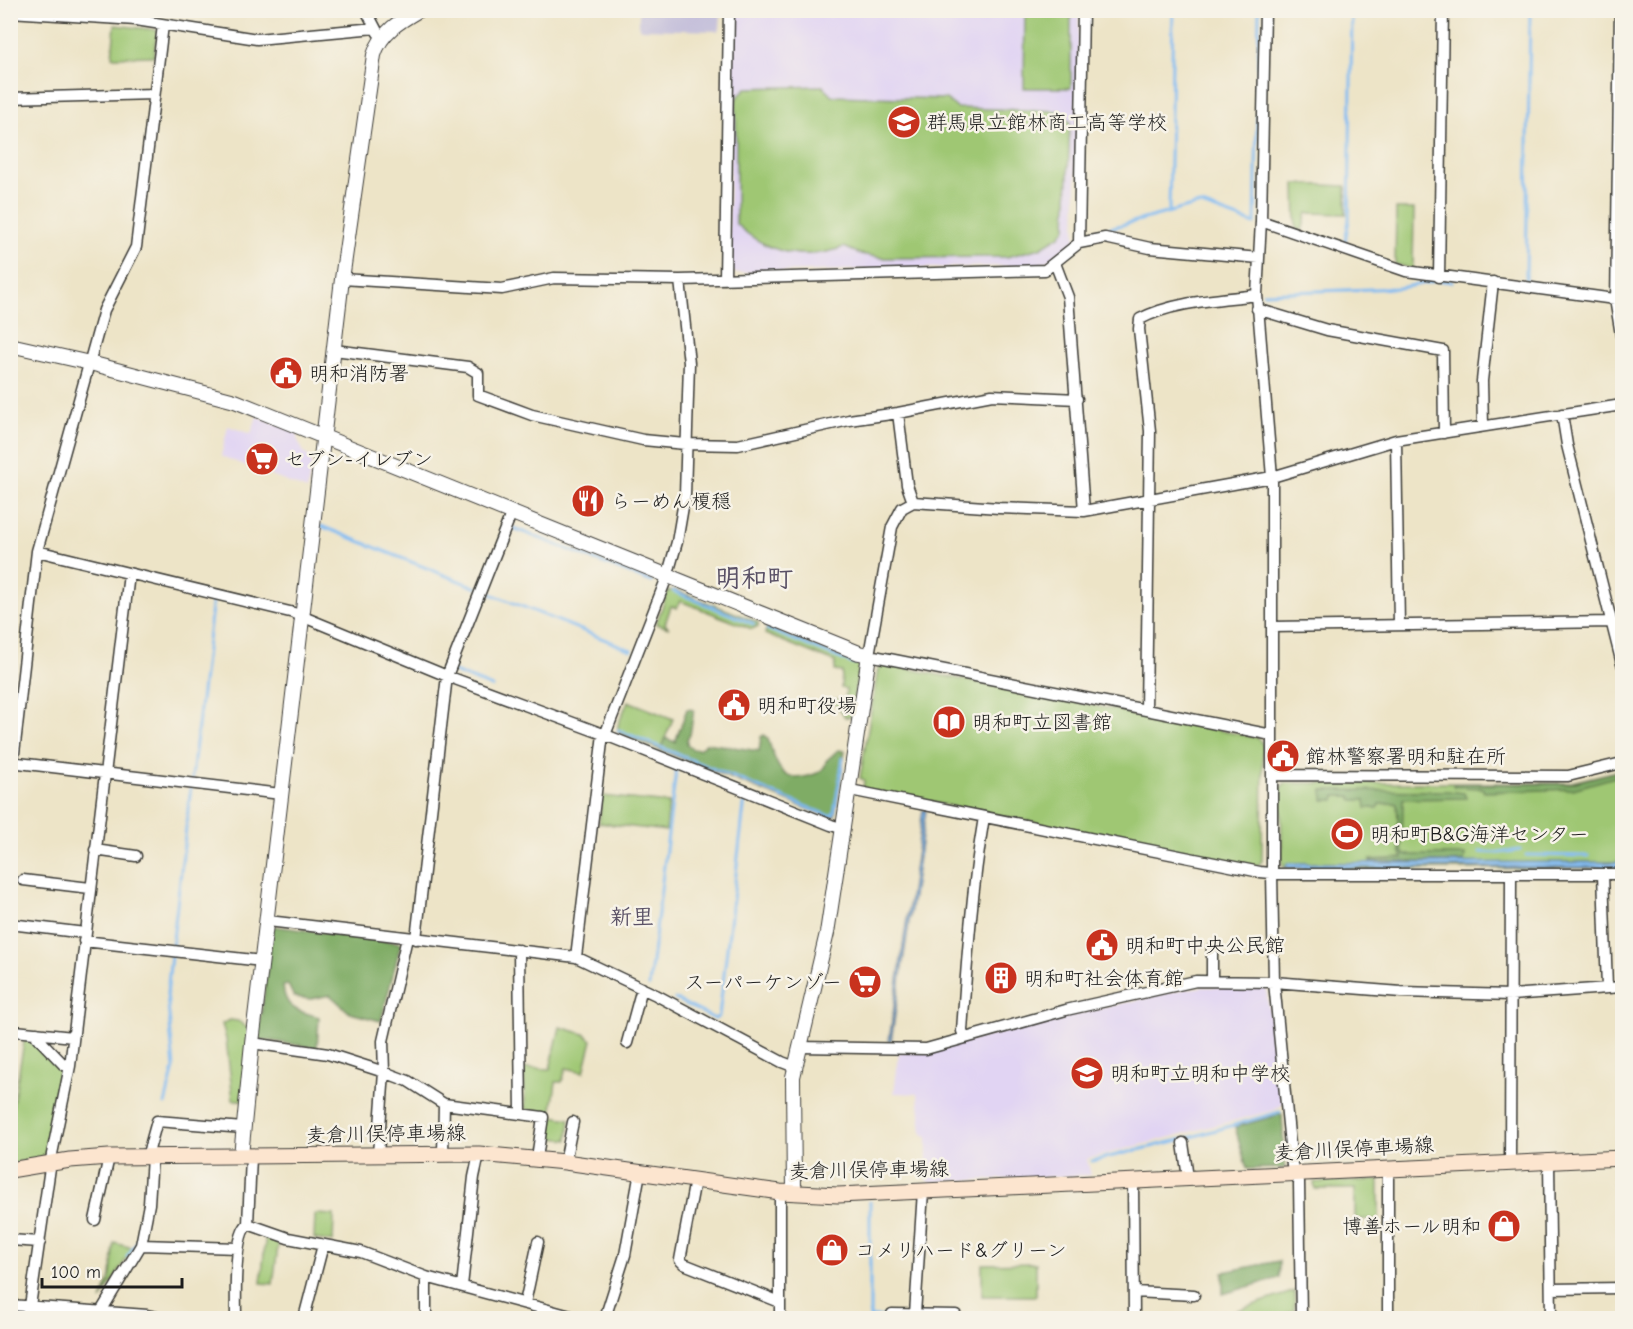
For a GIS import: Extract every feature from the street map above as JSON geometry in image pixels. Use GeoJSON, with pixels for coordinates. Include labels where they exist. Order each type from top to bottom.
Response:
{"type":"FeatureCollection","features":[{"type":"Feature","properties":{"kind":"main road","name":"麦倉川俣停車場線"},"geometry":{"type":"LineString","coordinates":[[10,1170],[110,1157],[479,1154],[537,1158],[787,1193],[838,1195],[1623,1158]]}},
{"type":"Feature","properties":{"kind":"street"},"geometry":{"type":"LineString","coordinates":[[248,1224],[243,1128],[342,279],[378,33],[366,10]]}},
{"type":"Feature","properties":{"kind":"street"},"geometry":{"type":"LineString","coordinates":[[10,12],[136,20],[257,39],[378,33],[419,10]]}},
{"type":"Feature","properties":{"kind":"street"},"geometry":{"type":"LineString","coordinates":[[725,279],[729,10]]}},
{"type":"Feature","properties":{"kind":"street"},"geometry":{"type":"LineString","coordinates":[[1079,243],[1083,10]]}},
{"type":"Feature","properties":{"kind":"street"},"geometry":{"type":"LineString","coordinates":[[1264,10],[1261,221],[1257,309],[1272,477],[1274,982],[1292,1165],[1299,1182],[1301,1318]]}},
{"type":"Feature","properties":{"kind":"street"},"geometry":{"type":"LineString","coordinates":[[1439,277],[1443,10]]}},
{"type":"Feature","properties":{"kind":"street"},"geometry":{"type":"LineString","coordinates":[[1620,10],[1619,300],[1623,340]]}},
{"type":"Feature","properties":{"kind":"street"},"geometry":{"type":"LineString","coordinates":[[163,25],[136,247],[105,310],[37,551],[12,762],[281,794]]}},
{"type":"Feature","properties":{"kind":"street"},"geometry":{"type":"LineString","coordinates":[[10,98],[154,94]]}},
{"type":"Feature","properties":{"kind":"street"},"geometry":{"type":"LineString","coordinates":[[1261,221],[1406,272],[1619,300]]}},
{"type":"Feature","properties":{"kind":"street"},"geometry":{"type":"LineString","coordinates":[[342,279],[502,289],[554,278],[680,280],[1045,270],[1079,243],[1104,238],[1150,248],[1259,258]]}},
{"type":"Feature","properties":{"kind":"street"},"geometry":{"type":"LineString","coordinates":[[1055,263],[1068,297],[1084,511]]}},
{"type":"Feature","properties":{"kind":"street"},"geometry":{"type":"LineString","coordinates":[[576,957],[604,735],[667,577],[685,495],[689,363],[680,280]]}},
{"type":"Feature","properties":{"kind":"street"},"geometry":{"type":"LineString","coordinates":[[1483,426],[1482,381],[1493,282]]}},
{"type":"Feature","properties":{"kind":"street"},"geometry":{"type":"LineString","coordinates":[[1146,710],[1150,431],[1139,329],[1140,320],[1152,314],[1196,303],[1257,295]]}},
{"type":"Feature","properties":{"kind":"street"},"geometry":{"type":"LineString","coordinates":[[1257,309],[1327,330],[1443,351],[1444,433]]}},
{"type":"Feature","properties":{"kind":"street"},"geometry":{"type":"LineString","coordinates":[[10,345],[90,363],[235,401],[859,653],[1272,735]]}},
{"type":"Feature","properties":{"kind":"street"},"geometry":{"type":"LineString","coordinates":[[334,350],[468,367],[478,373],[478,395],[521,411],[644,440],[685,444],[738,445],[849,420],[992,396],[1077,399]]}},
{"type":"Feature","properties":{"kind":"street"},"geometry":{"type":"LineString","coordinates":[[780,1318],[795,1067],[823,956],[869,655],[892,527],[902,508],[913,502],[1084,511],[1272,477],[1396,440],[1623,405]]}},
{"type":"Feature","properties":{"kind":"street"},"geometry":{"type":"LineString","coordinates":[[898,413],[907,485],[913,502]]}},
{"type":"Feature","properties":{"kind":"street"},"geometry":{"type":"LineString","coordinates":[[1562,414],[1567,445],[1623,664]]}},
{"type":"Feature","properties":{"kind":"street"},"geometry":{"type":"LineString","coordinates":[[1396,440],[1400,625]]}},
{"type":"Feature","properties":{"kind":"street"},"geometry":{"type":"LineString","coordinates":[[378,1154],[384,1072],[383,1041],[412,939],[447,676],[511,514]]}},
{"type":"Feature","properties":{"kind":"street"},"geometry":{"type":"LineString","coordinates":[[37,551],[294,613],[447,676],[844,829]]}},
{"type":"Feature","properties":{"kind":"street"},"geometry":{"type":"LineString","coordinates":[[30,1306],[50,1163],[70,1066],[129,574]]}},
{"type":"Feature","properties":{"kind":"street"},"geometry":{"type":"LineString","coordinates":[[1272,627],[1612,622]]}},
{"type":"Feature","properties":{"kind":"street"},"geometry":{"type":"LineString","coordinates":[[1272,776],[1568,776],[1623,763]]}},
{"type":"Feature","properties":{"kind":"street"},"geometry":{"type":"LineString","coordinates":[[850,790],[1272,873],[1511,875],[1623,873]]}},
{"type":"Feature","properties":{"kind":"street"},"geometry":{"type":"LineString","coordinates":[[964,1037],[962,1031],[976,864],[984,817]]}},
{"type":"Feature","properties":{"kind":"street"},"geometry":{"type":"LineString","coordinates":[[95,850],[136,856]]}},
{"type":"Feature","properties":{"kind":"street"},"geometry":{"type":"LineString","coordinates":[[1603,874],[1607,988]]}},
{"type":"Feature","properties":{"kind":"street"},"geometry":{"type":"LineString","coordinates":[[1509,1163],[1511,875]]}},
{"type":"Feature","properties":{"kind":"street"},"geometry":{"type":"LineString","coordinates":[[23,880],[90,888]]}},
{"type":"Feature","properties":{"kind":"street"},"geometry":{"type":"LineString","coordinates":[[267,921],[576,957],[642,988],[795,1067]]}},
{"type":"Feature","properties":{"kind":"street"},"geometry":{"type":"LineString","coordinates":[[10,924],[262,962]]}},
{"type":"Feature","properties":{"kind":"street"},"geometry":{"type":"LineString","coordinates":[[1212,948],[1212,981]]}},
{"type":"Feature","properties":{"kind":"street"},"geometry":{"type":"LineString","coordinates":[[519,950],[521,1113]]}},
{"type":"Feature","properties":{"kind":"street"},"geometry":{"type":"LineString","coordinates":[[799,1047],[926,1048],[1066,1010],[1196,981],[1274,982],[1401,992],[1511,995],[1623,987]]}},
{"type":"Feature","properties":{"kind":"street"},"geometry":{"type":"LineString","coordinates":[[627,1043],[642,988]]}},
{"type":"Feature","properties":{"kind":"street"},"geometry":{"type":"LineString","coordinates":[[10,1032],[73,1037]]}},
{"type":"Feature","properties":{"kind":"street"},"geometry":{"type":"LineString","coordinates":[[37,1033],[37,1037],[50,1051],[64,1065],[70,1066]]}},
{"type":"Feature","properties":{"kind":"street"},"geometry":{"type":"LineString","coordinates":[[252,1043],[328,1054],[408,1082],[444,1104],[543,1117],[537,1158]]}},
{"type":"Feature","properties":{"kind":"street"},"geometry":{"type":"LineString","coordinates":[[443,1154],[444,1104]]}},
{"type":"Feature","properties":{"kind":"street"},"geometry":{"type":"LineString","coordinates":[[100,1315],[141,1245],[149,1204],[149,1157],[157,1120],[243,1128]]}},
{"type":"Feature","properties":{"kind":"street"},"geometry":{"type":"LineString","coordinates":[[565,1162],[573,1122]]}},
{"type":"Feature","properties":{"kind":"street"},"geometry":{"type":"LineString","coordinates":[[1183,1143],[1188,1178]]}},
{"type":"Feature","properties":{"kind":"street"},"geometry":{"type":"LineString","coordinates":[[462,1286],[474,1177],[479,1154]]}},
{"type":"Feature","properties":{"kind":"street"},"geometry":{"type":"LineString","coordinates":[[95,1220],[110,1157]]}},
{"type":"Feature","properties":{"kind":"street"},"geometry":{"type":"LineString","coordinates":[[1549,1162],[1551,1318]]}},
{"type":"Feature","properties":{"kind":"street"},"geometry":{"type":"LineString","coordinates":[[1388,1169],[1388,1318]]}},
{"type":"Feature","properties":{"kind":"street"},"geometry":{"type":"LineString","coordinates":[[605,1318],[626,1255],[640,1172]]}},
{"type":"Feature","properties":{"kind":"street"},"geometry":{"type":"LineString","coordinates":[[695,1180],[680,1260],[684,1264],[780,1302]]}},
{"type":"Feature","properties":{"kind":"street"},"geometry":{"type":"LineString","coordinates":[[1133,1180],[1134,1318]]}},
{"type":"Feature","properties":{"kind":"street"},"geometry":{"type":"LineString","coordinates":[[915,1314],[923,1191]]}},
{"type":"Feature","properties":{"kind":"street"},"geometry":{"type":"LineString","coordinates":[[248,1224],[288,1238],[361,1252],[426,1277],[578,1318]]}},
{"type":"Feature","properties":{"kind":"street"},"geometry":{"type":"LineString","coordinates":[[236,1318],[238,1248],[243,1228],[248,1224]]}},
{"type":"Feature","properties":{"kind":"street"},"geometry":{"type":"LineString","coordinates":[[10,1240],[40,1242]]}},
{"type":"Feature","properties":{"kind":"street"},"geometry":{"type":"LineString","coordinates":[[525,1303],[538,1242]]}},
{"type":"Feature","properties":{"kind":"street"},"geometry":{"type":"LineString","coordinates":[[141,1245],[238,1248]]}},
{"type":"Feature","properties":{"kind":"street"},"geometry":{"type":"LineString","coordinates":[[304,1318],[323,1245]]}},
{"type":"Feature","properties":{"kind":"street"},"geometry":{"type":"LineString","coordinates":[[426,1277],[426,1318]]}},
{"type":"Feature","properties":{"kind":"street"},"geometry":{"type":"LineString","coordinates":[[1551,1288],[1623,1288]]}},
{"type":"Feature","properties":{"kind":"street"},"geometry":{"type":"LineString","coordinates":[[1134,1292],[1194,1295]]}},
{"type":"Feature","properties":{"kind":"street"},"geometry":{"type":"LineString","coordinates":[[10,1305],[100,1315],[147,1315],[161,1318]]}},
{"type":"Feature","properties":{"kind":"street"},"geometry":{"type":"LineString","coordinates":[[892,1314],[956,1315],[956,1318]]}},
{"type":"Feature","properties":{"kind":"shaded area"},"geometry":{"type":"Polygon","coordinates":[[[639,11],[721,11],[720,29],[718,31],[641,29],[639,11]]]}},
{"type":"Feature","properties":{"kind":"shaded area","name":"群馬県立館林商工高等学校"},"geometry":{"type":"Polygon","coordinates":[[[733,11],[1079,11],[1075,241],[1041,265],[735,273],[728,267],[733,11]]]}},
{"type":"Feature","properties":{"kind":"shaded area"},"geometry":{"type":"Polygon","coordinates":[[[257,416],[298,433],[297,439],[305,454],[312,459],[307,490],[221,456],[228,426],[251,434],[257,416]]]}},
{"type":"Feature","properties":{"kind":"shaded area","name":"明和町立明和中学校"},"geometry":{"type":"Polygon","coordinates":[[[1202,987],[1266,988],[1283,1104],[1275,1110],[1087,1159],[1091,1175],[930,1182],[927,1180],[927,1137],[922,1133],[918,1094],[894,1093],[899,1052],[926,1052],[1055,1019],[1202,987]]]}},
{"type":"Feature","properties":{"kind":"green space"},"geometry":{"type":"Polygon","coordinates":[[[1025,11],[1071,11],[1071,88],[1024,88],[1025,11]]]}},
{"type":"Feature","properties":{"kind":"green space"},"geometry":{"type":"Polygon","coordinates":[[[115,25],[157,30],[154,56],[112,57],[115,25]]]}},
{"type":"Feature","properties":{"kind":"green space"},"geometry":{"type":"Polygon","coordinates":[[[823,86],[832,96],[946,99],[957,108],[1059,111],[1070,122],[1066,228],[1060,236],[1040,248],[1007,257],[883,258],[860,254],[844,247],[829,252],[800,254],[773,248],[761,242],[736,224],[736,99],[746,88],[823,86]]]}},
{"type":"Feature","properties":{"kind":"green space"},"geometry":{"type":"Polygon","coordinates":[[[1295,184],[1346,186],[1346,214],[1307,213],[1302,231],[1296,229],[1295,184]]]}},
{"type":"Feature","properties":{"kind":"green space"},"geometry":{"type":"Polygon","coordinates":[[[1396,209],[1414,209],[1413,269],[1395,264],[1396,209]]]}},
{"type":"Feature","properties":{"kind":"green space"},"geometry":{"type":"Polygon","coordinates":[[[675,590],[758,622],[758,626],[752,629],[680,601],[677,608],[671,606],[665,624],[669,628],[656,624],[668,591],[675,590]]]}},
{"type":"Feature","properties":{"kind":"green space"},"geometry":{"type":"Polygon","coordinates":[[[767,627],[859,664],[851,717],[845,717],[834,702],[835,699],[845,700],[846,689],[841,688],[842,672],[835,671],[835,662],[765,634],[767,627]]]}},
{"type":"Feature","properties":{"kind":"green space"},"geometry":{"type":"Polygon","coordinates":[[[884,664],[1258,738],[1263,745],[1262,861],[1257,866],[863,789],[864,780],[860,778],[878,669],[884,664]]]}},
{"type":"Feature","properties":{"kind":"green space"},"geometry":{"type":"Polygon","coordinates":[[[628,701],[673,719],[660,750],[618,733],[618,725],[628,701]]]}},
{"type":"Feature","properties":{"kind":"green space"},"geometry":{"type":"Polygon","coordinates":[[[687,709],[694,710],[690,735],[687,739],[687,745],[692,749],[699,749],[707,743],[759,751],[761,737],[764,735],[768,739],[779,767],[789,776],[797,778],[820,772],[826,761],[838,750],[845,751],[835,816],[828,817],[660,750],[665,738],[675,742],[687,709]]]}},
{"type":"Feature","properties":{"kind":"green space"},"geometry":{"type":"Polygon","coordinates":[[[1622,770],[1622,868],[1337,870],[1285,868],[1282,865],[1281,787],[1285,783],[1567,783],[1622,770]]]}},
{"type":"Feature","properties":{"kind":"green space"},"geometry":{"type":"Polygon","coordinates":[[[1622,770],[1622,775],[1573,789],[1484,792],[1482,788],[1454,787],[1453,784],[1568,784],[1622,770]]]}},
{"type":"Feature","properties":{"kind":"green space"},"geometry":{"type":"Polygon","coordinates":[[[1323,790],[1464,793],[1466,798],[1403,799],[1402,849],[1404,855],[1465,855],[1464,862],[1370,862],[1370,860],[1403,858],[1400,851],[1397,804],[1380,804],[1378,808],[1366,808],[1365,800],[1352,800],[1351,796],[1335,796],[1335,800],[1323,800],[1323,790]]]}},
{"type":"Feature","properties":{"kind":"green space"},"geometry":{"type":"Polygon","coordinates":[[[602,796],[669,803],[666,831],[599,823],[602,796]]]}},
{"type":"Feature","properties":{"kind":"green space"},"geometry":{"type":"Polygon","coordinates":[[[273,926],[401,943],[381,1021],[350,1013],[330,995],[311,999],[294,997],[288,985],[283,986],[284,994],[290,1005],[299,1011],[319,1017],[317,1048],[258,1039],[273,926]]]}},
{"type":"Feature","properties":{"kind":"green space"},"geometry":{"type":"Polygon","coordinates":[[[230,1020],[238,1021],[249,1029],[242,1100],[233,1100],[226,1039],[222,1024],[230,1020]]]}},
{"type":"Feature","properties":{"kind":"green space"},"geometry":{"type":"Polygon","coordinates":[[[560,1027],[584,1034],[592,1040],[584,1072],[566,1068],[562,1082],[556,1082],[551,1116],[570,1119],[568,1140],[544,1137],[547,1115],[525,1109],[524,1068],[550,1069],[560,1027]]]}},
{"type":"Feature","properties":{"kind":"green space"},"geometry":{"type":"Polygon","coordinates":[[[25,1037],[64,1069],[47,1153],[41,1158],[11,1164],[11,1115],[25,1037]]]}},
{"type":"Feature","properties":{"kind":"green space"},"geometry":{"type":"Polygon","coordinates":[[[1282,1114],[1285,1168],[1247,1169],[1235,1127],[1282,1114]]]}},
{"type":"Feature","properties":{"kind":"green space"},"geometry":{"type":"Polygon","coordinates":[[[1379,1180],[1379,1220],[1355,1219],[1355,1189],[1315,1189],[1314,1182],[1379,1180]]]}},
{"type":"Feature","properties":{"kind":"green space"},"geometry":{"type":"Polygon","coordinates":[[[315,1214],[334,1215],[333,1242],[314,1239],[315,1214]]]}},
{"type":"Feature","properties":{"kind":"green space"},"geometry":{"type":"Polygon","coordinates":[[[266,1233],[279,1239],[273,1284],[261,1283],[266,1233]]]}},
{"type":"Feature","properties":{"kind":"green space"},"geometry":{"type":"Polygon","coordinates":[[[114,1243],[133,1248],[101,1300],[111,1276],[114,1243]]]}},
{"type":"Feature","properties":{"kind":"green space"},"geometry":{"type":"Polygon","coordinates":[[[1279,1261],[1279,1278],[1223,1294],[1223,1272],[1279,1261]]]}},
{"type":"Feature","properties":{"kind":"green space"},"geometry":{"type":"Polygon","coordinates":[[[1036,1263],[1036,1296],[982,1296],[982,1264],[1036,1263]]]}},
{"type":"Feature","properties":{"kind":"green space"},"geometry":{"type":"Polygon","coordinates":[[[1295,1291],[1294,1311],[1273,1318],[1223,1318],[1223,1315],[1295,1291]]]}},
{"type":"Feature","properties":{"kind":"water"},"geometry":{"type":"Polygon","coordinates":[[[923,810],[926,810],[891,1041],[889,1041],[923,810]]]}},
{"type":"Feature","properties":{"kind":"water"},"geometry":{"type":"Polygon","coordinates":[[[1622,862],[1622,867],[1286,868],[1287,863],[1622,862]]]}},
{"type":"Feature","properties":{"kind":"waterway"},"geometry":{"type":"LineString","coordinates":[[1169,212],[1173,10]]}},
{"type":"Feature","properties":{"kind":"waterway"},"geometry":{"type":"LineString","coordinates":[[1083,228],[1083,231],[1088,234],[1196,205],[1202,205],[1255,224],[1259,10]]}},
{"type":"Feature","properties":{"kind":"waterway"},"geometry":{"type":"LineString","coordinates":[[1344,246],[1349,220],[1352,10]]}},
{"type":"Feature","properties":{"kind":"waterway"},"geometry":{"type":"LineString","coordinates":[[1526,282],[1530,10]]}},
{"type":"Feature","properties":{"kind":"waterway"},"geometry":{"type":"LineString","coordinates":[[1408,276],[1452,282]]}},
{"type":"Feature","properties":{"kind":"waterway"},"geometry":{"type":"LineString","coordinates":[[1263,293],[1399,288],[1432,282]]}},
{"type":"Feature","properties":{"kind":"waterway"},"geometry":{"type":"LineString","coordinates":[[321,526],[477,588]]}},
{"type":"Feature","properties":{"kind":"waterway"},"geometry":{"type":"LineString","coordinates":[[513,528],[652,582]]}},
{"type":"Feature","properties":{"kind":"waterway"},"geometry":{"type":"LineString","coordinates":[[484,591],[631,650]]}},
{"type":"Feature","properties":{"kind":"waterway"},"geometry":{"type":"LineString","coordinates":[[673,591],[754,624]]}},
{"type":"Feature","properties":{"kind":"waterway"},"geometry":{"type":"LineString","coordinates":[[172,948],[213,598]]}},
{"type":"Feature","properties":{"kind":"waterway"},"geometry":{"type":"LineString","coordinates":[[767,629],[854,664]]}},
{"type":"Feature","properties":{"kind":"waterway"},"geometry":{"type":"LineString","coordinates":[[452,671],[492,687]]}},
{"type":"Feature","properties":{"kind":"waterway"},"geometry":{"type":"LineString","coordinates":[[618,730],[829,816],[834,814],[843,758]]}},
{"type":"Feature","properties":{"kind":"waterway"},"geometry":{"type":"LineString","coordinates":[[649,986],[676,770]]}},
{"type":"Feature","properties":{"kind":"waterway"},"geometry":{"type":"LineString","coordinates":[[675,999],[715,1019],[719,1016],[745,798]]}},
{"type":"Feature","properties":{"kind":"waterway"},"geometry":{"type":"LineString","coordinates":[[1480,852],[1499,853],[1520,850]]}},
{"type":"Feature","properties":{"kind":"waterway"},"geometry":{"type":"LineString","coordinates":[[1526,855],[1589,856]]}},
{"type":"Feature","properties":{"kind":"waterway"},"geometry":{"type":"LineString","coordinates":[[165,1104],[174,1068],[167,994],[171,955]]}},
{"type":"Feature","properties":{"kind":"waterway"},"geometry":{"type":"LineString","coordinates":[[1092,1161],[1188,1138],[1280,1112]]}},
{"type":"Feature","properties":{"kind":"waterway"},"geometry":{"type":"LineString","coordinates":[[870,1202],[870,1318]]}},
{"type":"Feature","properties":{"kind":"waterway"},"geometry":{"type":"LineString","coordinates":[[127,1257],[138,1240]]}},
{"type":"Feature","properties":{"kind":"waterway"},"geometry":{"type":"LineString","coordinates":[[870,1317],[890,1317]]}},
{"type":"Feature","properties":{"kind":"place","name":"群馬県立館林商工高等学校"},"geometry":{"type":"Point","coordinates":[904,122]}},
{"type":"Feature","properties":{"kind":"place","name":"明和消防署"},"geometry":{"type":"Point","coordinates":[286,373]}},
{"type":"Feature","properties":{"kind":"place","name":"セブン-イレブン"},"geometry":{"type":"Point","coordinates":[262,459]}},
{"type":"Feature","properties":{"kind":"place","name":"らーめん榎穏"},"geometry":{"type":"Point","coordinates":[588,501]}},
{"type":"Feature","properties":{"kind":"place","name":"明和町役場"},"geometry":{"type":"Point","coordinates":[734,705]}},
{"type":"Feature","properties":{"kind":"place","name":"明和町立図書館"},"geometry":{"type":"Point","coordinates":[949,722]}},
{"type":"Feature","properties":{"kind":"place","name":"館林警察署明和駐在所"},"geometry":{"type":"Point","coordinates":[1283,756]}},
{"type":"Feature","properties":{"kind":"place","name":"明和町B&G海洋センター"},"geometry":{"type":"Point","coordinates":[1347,834]}},
{"type":"Feature","properties":{"kind":"place","name":"明和町中央公民館"},"geometry":{"type":"Point","coordinates":[1102,945]}},
{"type":"Feature","properties":{"kind":"place","name":"明和町社会体育館"},"geometry":{"type":"Point","coordinates":[1001,978]}},
{"type":"Feature","properties":{"kind":"place","name":"スーパーケンゾー"},"geometry":{"type":"Point","coordinates":[865,982]}},
{"type":"Feature","properties":{"kind":"place","name":"明和町立明和中学校"},"geometry":{"type":"Point","coordinates":[1087,1073]}},
{"type":"Feature","properties":{"kind":"place","name":"博善ホール明和"},"geometry":{"type":"Point","coordinates":[1504,1226]}},
{"type":"Feature","properties":{"kind":"place","name":"コメリハード&グリーン"},"geometry":{"type":"Point","coordinates":[832,1250]}},
{"type":"Feature","properties":{"kind":"district","name":"明和町"},"geometry":{"type":"Point","coordinates":[754,579]}},
{"type":"Feature","properties":{"kind":"district","name":"新里"},"geometry":{"type":"Point","coordinates":[632,917]}}]}
